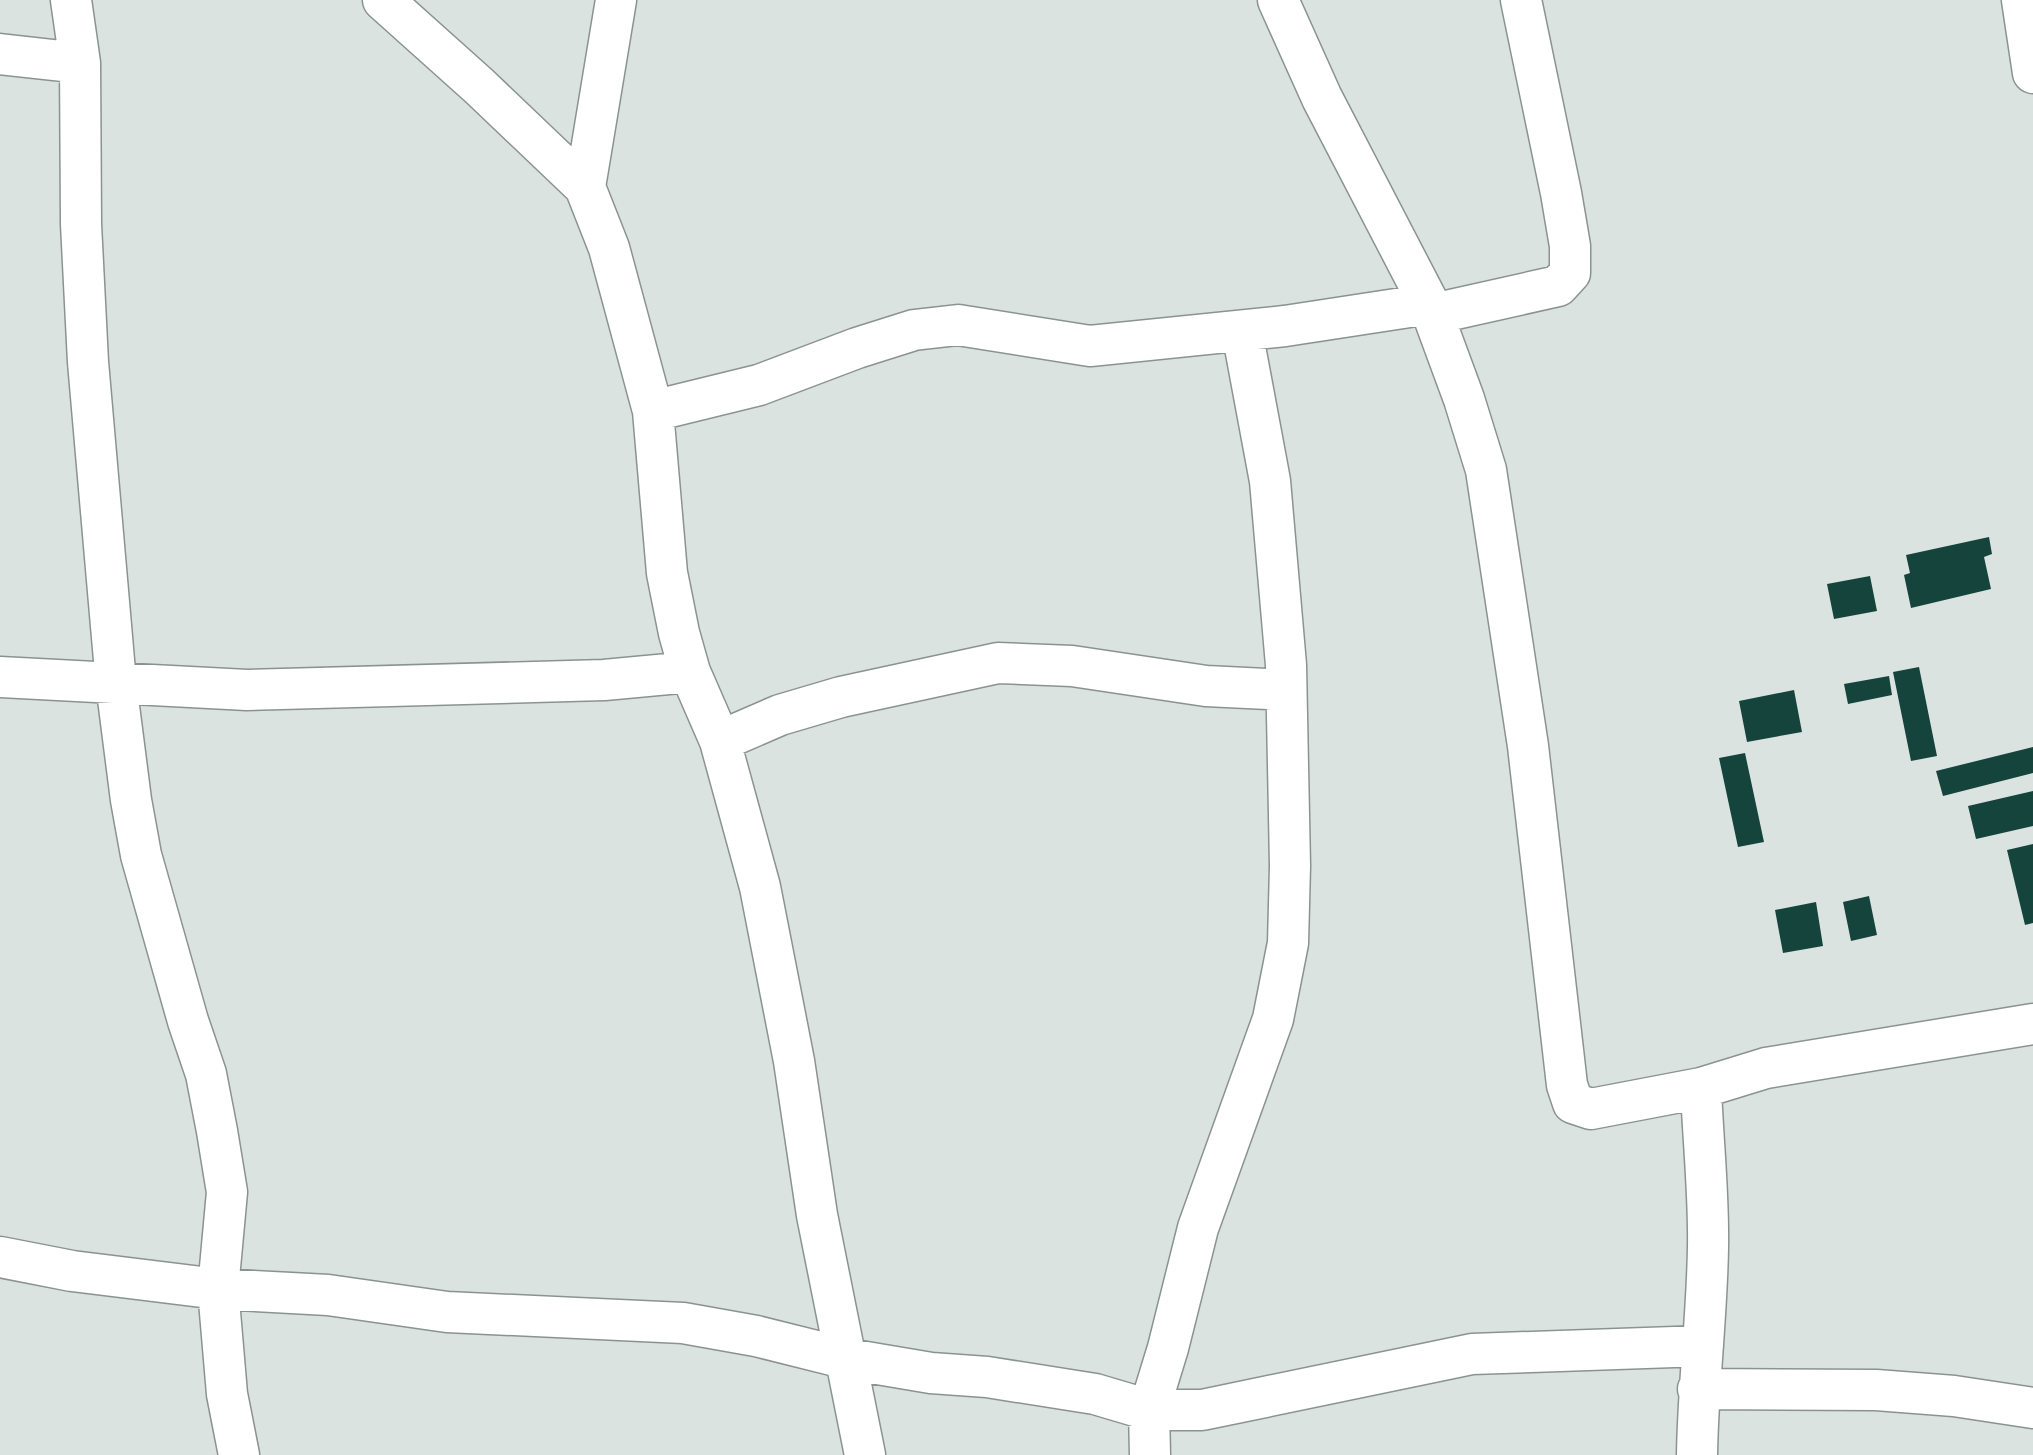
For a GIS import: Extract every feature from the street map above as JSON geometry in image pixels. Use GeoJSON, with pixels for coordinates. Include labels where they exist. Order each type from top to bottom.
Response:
{"type":"FeatureCollection","features":[{"type":"Feature","properties":{"kind":"street"},"geometry":{"type":"LineString","coordinates":[[71,0],[80,63],[81,224],[88,362],[116,683],[141,855],[206,1074],[227,1192],[218,1289],[227,1394],[239,1455]]}},
{"type":"Feature","properties":{"kind":"street"},"geometry":{"type":"LineString","coordinates":[[383,0],[585,187],[609,248],[653,411],[667,573],[690,672],[720,741],[760,887],[794,1061],[817,1215],[865,1455]]}},
{"type":"Feature","properties":{"kind":"street"},"geometry":{"type":"LineString","coordinates":[[585,187],[616,0]]}},
{"type":"Feature","properties":{"kind":"street"},"geometry":{"type":"LineString","coordinates":[[1278,0],[1322,98],[1431,309],[1486,470],[1528,746],[1567,1085],[1573,1103],[1591,1109],[1701,1088],[1766,1068],[2033,1024]]}},
{"type":"Feature","properties":{"kind":"street"},"geometry":{"type":"LineString","coordinates":[[653,411],[759,385],[914,330],[958,325],[1090,346],[1431,309],[1558,286],[1570,273],[1570,246],[1521,0]]}},
{"type":"Feature","properties":{"kind":"street"},"geometry":{"type":"LineString","coordinates":[[2022,0],[2033,73]]}},
{"type":"Feature","properties":{"kind":"street"},"geometry":{"type":"LineString","coordinates":[[0,54],[80,63]]}},
{"type":"Feature","properties":{"kind":"street"},"geometry":{"type":"LineString","coordinates":[[1150,1455],[1149,1410],[1198,1228],[1273,1019],[1288,943],[1290,866],[1284,636],[1270,481],[1242,331]]}},
{"type":"Feature","properties":{"kind":"street"},"geometry":{"type":"LineString","coordinates":[[720,741],[780,715],[841,697],[998,663],[1072,666],[1206,686],[1285,690]]}},
{"type":"Feature","properties":{"kind":"street"},"geometry":{"type":"LineString","coordinates":[[0,677],[262,690],[604,680],[690,672]]}},
{"type":"Feature","properties":{"kind":"street"},"geometry":{"type":"LineString","coordinates":[[1697,1455],[1698,1389],[1708,1245],[1701,1088]]}},
{"type":"Feature","properties":{"kind":"street"},"geometry":{"type":"LineString","coordinates":[[0,1257],[72,1271],[218,1289],[328,1295],[447,1312],[683,1323],[756,1336],[848,1359],[1095,1394],[1149,1410],[1202,1410],[1472,1354],[1703,1346]]}},
{"type":"Feature","properties":{"kind":"street"},"geometry":{"type":"LineString","coordinates":[[1698,1389],[1876,1390],[1954,1396],[2033,1408]]}},
{"type":"Feature","properties":{"kind":"building"},"geometry":{"type":"Polygon","coordinates":[[[1989,537],[1992,554],[1984,557],[1991,589],[1911,608],[1904,575],[1910,573],[1906,555],[1989,537]]]}},
{"type":"Feature","properties":{"kind":"building"},"geometry":{"type":"Polygon","coordinates":[[[1870,576],[1877,611],[1834,619],[1827,584],[1870,576]]]}},
{"type":"Feature","properties":{"kind":"building"},"geometry":{"type":"Polygon","coordinates":[[[1919,667],[1937,756],[1911,761],[1893,672],[1919,667]]]}},
{"type":"Feature","properties":{"kind":"building"},"geometry":{"type":"Polygon","coordinates":[[[1889,676],[1892,695],[1848,704],[1844,684],[1889,676]]]}},
{"type":"Feature","properties":{"kind":"building"},"geometry":{"type":"Polygon","coordinates":[[[1794,690],[1802,732],[1747,742],[1739,701],[1794,690]]]}},
{"type":"Feature","properties":{"kind":"building"},"geometry":{"type":"Polygon","coordinates":[[[2033,747],[2033,773],[1943,796],[1936,771],[2033,747]]]}},
{"type":"Feature","properties":{"kind":"building"},"geometry":{"type":"Polygon","coordinates":[[[1745,753],[1764,842],[1738,847],[1719,758],[1745,753]]]}},
{"type":"Feature","properties":{"kind":"building"},"geometry":{"type":"Polygon","coordinates":[[[2033,791],[2033,826],[1976,839],[1968,806],[2033,791]]]}},
{"type":"Feature","properties":{"kind":"building"},"geometry":{"type":"Polygon","coordinates":[[[2033,844],[2033,923],[2025,925],[2007,850],[2033,844]]]}},
{"type":"Feature","properties":{"kind":"building"},"geometry":{"type":"Polygon","coordinates":[[[1869,896],[1877,935],[1851,941],[1843,902],[1869,896]]]}},
{"type":"Feature","properties":{"kind":"building"},"geometry":{"type":"Polygon","coordinates":[[[1816,902],[1823,946],[1783,953],[1775,910],[1816,902]]]}}]}
